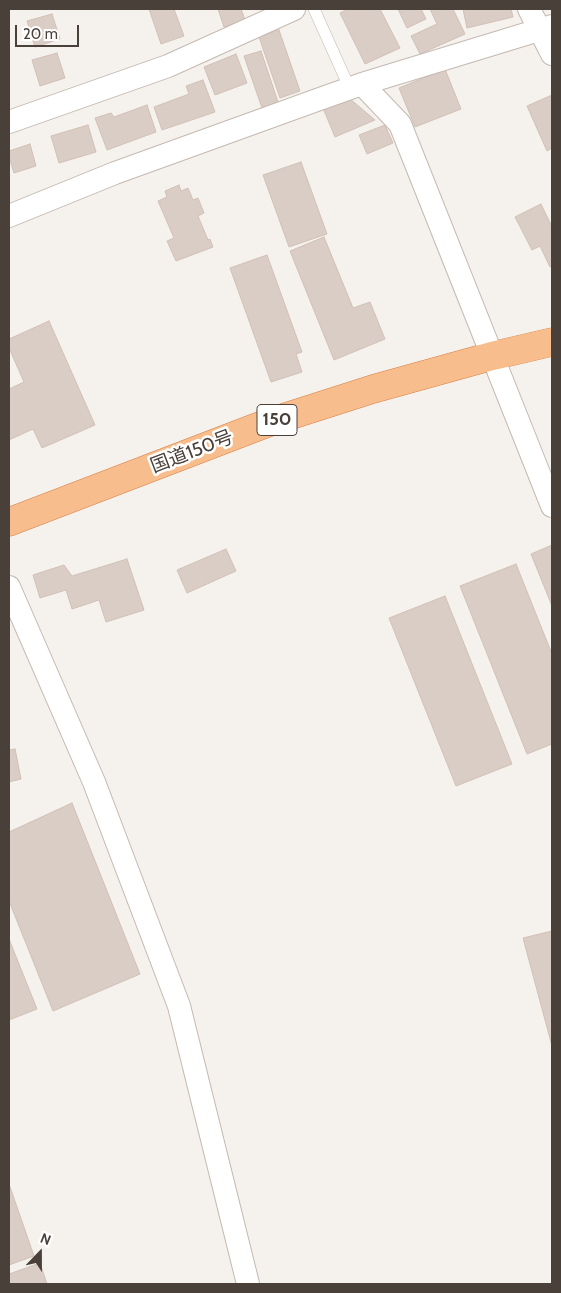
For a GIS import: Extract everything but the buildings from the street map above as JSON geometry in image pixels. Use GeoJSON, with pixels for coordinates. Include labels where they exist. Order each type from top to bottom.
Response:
{"type":"FeatureCollection","features":[{"type":"Feature","properties":{"kind":"highway","name":"国道150号"},"geometry":{"type":"LineString","coordinates":[[9,522],[270,422],[373,389],[492,356],[552,342]]}},
{"type":"Feature","properties":{"kind":"street"},"geometry":{"type":"LineString","coordinates":[[9,122],[168,66],[294,9]]}},
{"type":"Feature","properties":{"kind":"street"},"geometry":{"type":"LineString","coordinates":[[529,9],[546,28],[552,54]]}},
{"type":"Feature","properties":{"kind":"street"},"geometry":{"type":"LineString","coordinates":[[9,216],[115,173],[356,86],[546,28]]}},
{"type":"Feature","properties":{"kind":"street"},"geometry":{"type":"LineString","coordinates":[[356,86],[400,124],[552,506]]}},
{"type":"Feature","properties":{"kind":"street"},"geometry":{"type":"LineString","coordinates":[[9,587],[94,782],[180,1006],[248,1284]]}},
{"type":"Feature","properties":{"kind":"lane"},"geometry":{"type":"LineString","coordinates":[[314,9],[356,86]]}}]}
